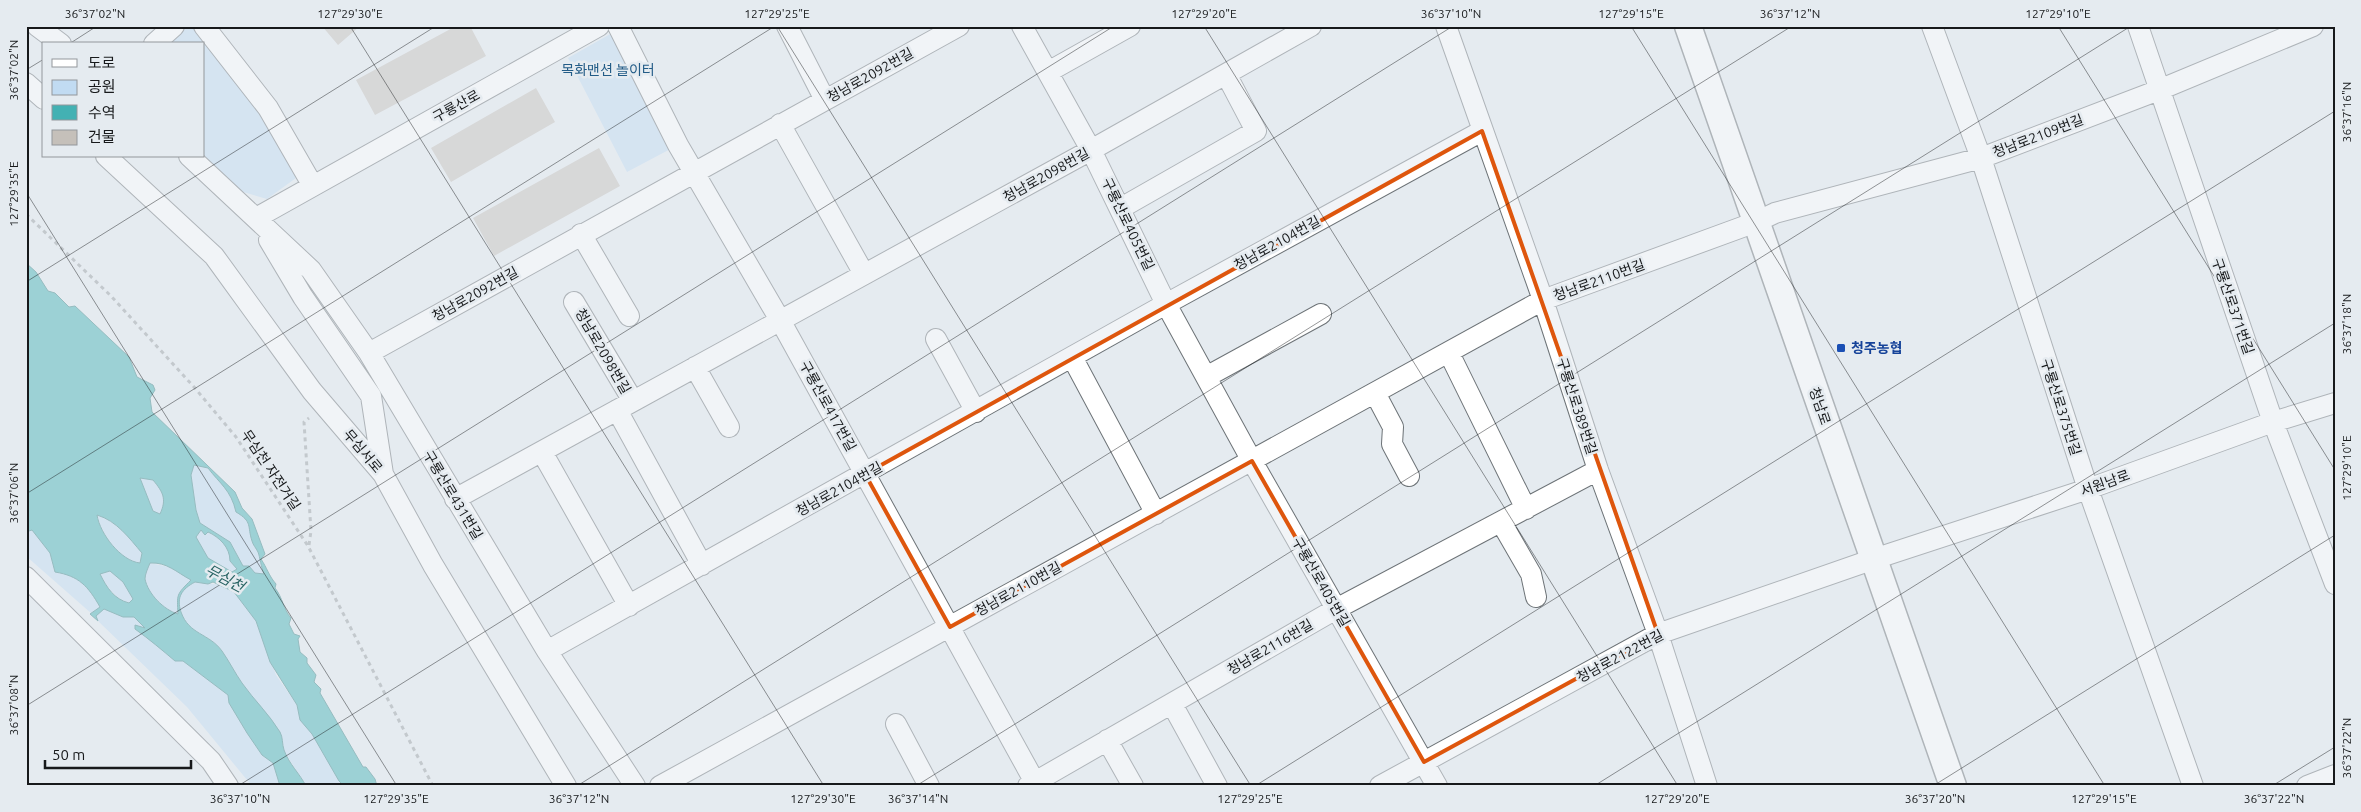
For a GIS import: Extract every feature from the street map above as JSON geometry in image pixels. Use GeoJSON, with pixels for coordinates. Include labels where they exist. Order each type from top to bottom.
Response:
{"type":"FeatureCollection","features":[{"type":"Feature","properties":{"kind":"main road","name":"청남로"},"geometry":{"type":"LineString","coordinates":[[1688,26],[1953,786]]}},
{"type":"Feature","properties":{"kind":"street"},"geometry":{"type":"LineString","coordinates":[[37,26],[58,42]]}},
{"type":"Feature","properties":{"kind":"street"},"geometry":{"type":"LineString","coordinates":[[156,42],[174,26]]}},
{"type":"Feature","properties":{"kind":"street"},"geometry":{"type":"LineString","coordinates":[[204,26],[268,108],[313,186]]}},
{"type":"Feature","properties":{"kind":"street","name":"구룡산로"},"geometry":{"type":"LineString","coordinates":[[256,218],[599,26]]}},
{"type":"Feature","properties":{"kind":"street","name":"구룡산로417번길"},"geometry":{"type":"LineString","coordinates":[[618,26],[678,145],[780,320],[950,627],[1033,784]]}},
{"type":"Feature","properties":{"kind":"street"},"geometry":{"type":"LineString","coordinates":[[786,26],[824,100]]}},
{"type":"Feature","properties":{"kind":"street","name":"청남로2092번길"},"geometry":{"type":"LineString","coordinates":[[369,353],[694,171],[959,26]]}},
{"type":"Feature","properties":{"kind":"street","name":"구룡산로405번길"},"geometry":{"type":"LineString","coordinates":[[1022,26],[1091,150],[1121,208],[1166,304],[1252,461],[1437,786]]}},
{"type":"Feature","properties":{"kind":"street"},"geometry":{"type":"LineString","coordinates":[[1048,72],[1130,26]]}},
{"type":"Feature","properties":{"kind":"street","name":"청남로2098번길"},"geometry":{"type":"LineString","coordinates":[[455,499],[1091,150],[1311,26]]}},
{"type":"Feature","properties":{"kind":"street","name":"구룡산로389번길"},"geometry":{"type":"LineString","coordinates":[[1446,26],[1543,300],[1598,470],[1658,634],[1707,786]]}},
{"type":"Feature","properties":{"kind":"street","name":"구룡산로375번길"},"geometry":{"type":"LineString","coordinates":[[1932,26],[1981,158],[2088,489],[2193,786]]}},
{"type":"Feature","properties":{"kind":"street","name":"구룡산로371번길"},"geometry":{"type":"LineString","coordinates":[[2138,26],[2273,422],[2335,584]]}},
{"type":"Feature","properties":{"kind":"street","name":"청남로2109번길"},"geometry":{"type":"LineString","coordinates":[[1756,222],[1774,213],[1981,158],[2159,90],[2313,26]]}},
{"type":"Feature","properties":{"kind":"street"},"geometry":{"type":"LineString","coordinates":[[26,73],[42,80]]}},
{"type":"Feature","properties":{"kind":"street"},"geometry":{"type":"LineString","coordinates":[[1121,208],[1256,131],[1226,74]]}},
{"type":"Feature","properties":{"kind":"street"},"geometry":{"type":"LineString","coordinates":[[26,83],[42,97]]}},
{"type":"Feature","properties":{"kind":"street"},"geometry":{"type":"LineString","coordinates":[[780,124],[864,274]]}},
{"type":"Feature","properties":{"kind":"street","name":"청남로2104번길"},"geometry":{"type":"LineString","coordinates":[[547,651],[1166,304],[1482,131]]}},
{"type":"Feature","properties":{"kind":"street","name":"무심서로"},"geometry":{"type":"LineString","coordinates":[[108,158],[214,256],[326,407],[383,474],[433,565],[566,786]]}},
{"type":"Feature","properties":{"kind":"street"},"geometry":{"type":"LineString","coordinates":[[179,158],[256,218]]}},
{"type":"Feature","properties":{"kind":"street"},"geometry":{"type":"LineString","coordinates":[[191,158],[256,218],[303,298],[371,396],[383,474]]}},
{"type":"Feature","properties":{"kind":"street","name":"구룡산로431번길"},"geometry":{"type":"LineString","coordinates":[[256,218],[311,270],[369,353],[547,651],[635,786]]}},
{"type":"Feature","properties":{"kind":"street","name":"청남로2110번길"},"geometry":{"type":"LineString","coordinates":[[660,786],[1543,300],[1756,222]]}},
{"type":"Feature","properties":{"kind":"street"},"geometry":{"type":"LineString","coordinates":[[581,234],[629,316]]}},
{"type":"Feature","properties":{"kind":"street","name":"청남로2098번길"},"geometry":{"type":"LineString","coordinates":[[574,302],[625,406],[662,492],[702,565]]}},
{"type":"Feature","properties":{"kind":"street"},"geometry":{"type":"LineString","coordinates":[[1206,377],[1320,314]]}},
{"type":"Feature","properties":{"kind":"street"},"geometry":{"type":"LineString","coordinates":[[936,340],[976,412]]}},
{"type":"Feature","properties":{"kind":"street"},"geometry":{"type":"LineString","coordinates":[[1449,352],[1526,509]]}},
{"type":"Feature","properties":{"kind":"street"},"geometry":{"type":"LineString","coordinates":[[1072,357],[1156,514]]}},
{"type":"Feature","properties":{"kind":"street"},"geometry":{"type":"LineString","coordinates":[[695,367],[729,427]]}},
{"type":"Feature","properties":{"kind":"street"},"geometry":{"type":"LineString","coordinates":[[1376,393],[1393,427],[1392,444],[1409,476]]}},
{"type":"Feature","properties":{"kind":"street","name":"서원남로"},"geometry":{"type":"LineString","coordinates":[[1874,559],[2088,489],[2273,422],[2335,403]]}},
{"type":"Feature","properties":{"kind":"street"},"geometry":{"type":"LineString","coordinates":[[542,452],[629,606]]}},
{"type":"Feature","properties":{"kind":"street","name":"청남로2116번길"},"geometry":{"type":"LineString","coordinates":[[1033,784],[1336,610],[1598,470]]}},
{"type":"Feature","properties":{"kind":"street"},"geometry":{"type":"LineString","coordinates":[[1501,522],[1531,574],[1536,597]]}},
{"type":"Feature","properties":{"kind":"street","name":"청남로2122번길"},"geometry":{"type":"LineString","coordinates":[[1380,786],[1658,634],[1874,559]]}},
{"type":"Feature","properties":{"kind":"street"},"geometry":{"type":"LineString","coordinates":[[26,578],[211,761],[228,786]]}},
{"type":"Feature","properties":{"kind":"street"},"geometry":{"type":"LineString","coordinates":[[1172,704],[1217,786]]}},
{"type":"Feature","properties":{"kind":"street"},"geometry":{"type":"LineString","coordinates":[[896,724],[929,786]]}},
{"type":"Feature","properties":{"kind":"street"},"geometry":{"type":"LineString","coordinates":[[1108,740],[1133,786]]}},
{"type":"Feature","properties":{"kind":"street"},"geometry":{"type":"LineString","coordinates":[[2307,786],[2335,775]]}},
{"type":"Feature","properties":{"kind":"path","name":"무심천 자전거길"},"geometry":{"type":"LineString","coordinates":[[26,214],[111,296],[194,387],[236,437],[308,546],[433,786]]}},
{"type":"Feature","properties":{"kind":"path"},"geometry":{"type":"LineString","coordinates":[[308,546],[311,531],[304,422],[326,407]]}},
{"type":"Feature","properties":{"kind":"highlighted area"},"geometry":{"type":"Polygon","coordinates":[[[1482,131],[1658,634],[1424,762],[1252,461],[950,627],[865,474],[1482,131]]]}},
{"type":"Feature","properties":{"kind":"green space"},"geometry":{"type":"Polygon","coordinates":[[[189,26],[195,26],[258,108],[296,178],[267,199],[240,191],[205,157],[205,42],[170,42],[189,26]]]}},
{"type":"Feature","properties":{"kind":"green space","name":"목화맨션 놀이터"},"geometry":{"type":"Polygon","coordinates":[[[619,29],[678,145],[627,172],[568,58],[619,29]]]}},
{"type":"Feature","properties":{"kind":"green space"},"geometry":{"type":"Polygon","coordinates":[[[194,465],[208,468],[228,492],[236,511],[247,521],[252,542],[258,552],[264,575],[255,573],[249,566],[243,566],[230,542],[200,523],[196,510],[191,475],[194,465]]]}},
{"type":"Feature","properties":{"kind":"green space"},"geometry":{"type":"Polygon","coordinates":[[[139,478],[153,480],[159,488],[163,496],[160,514],[153,511],[139,478]]]}},
{"type":"Feature","properties":{"kind":"green space"},"geometry":{"type":"Polygon","coordinates":[[[97,515],[117,526],[132,541],[142,553],[140,564],[126,558],[113,546],[107,538],[97,515]]]}},
{"type":"Feature","properties":{"kind":"green space"},"geometry":{"type":"Polygon","coordinates":[[[32,530],[50,553],[55,571],[77,579],[91,593],[100,607],[92,614],[26,556],[26,532],[32,530]]]}},
{"type":"Feature","properties":{"kind":"green space"},"geometry":{"type":"Polygon","coordinates":[[[201,530],[212,535],[225,545],[230,561],[237,569],[233,572],[208,558],[196,537],[201,530]]]}},
{"type":"Feature","properties":{"kind":"green space"},"geometry":{"type":"Polygon","coordinates":[[[150,563],[174,568],[191,580],[179,593],[178,615],[162,605],[152,595],[146,584],[145,578],[150,563]]]}},
{"type":"Feature","properties":{"kind":"green space"},"geometry":{"type":"Polygon","coordinates":[[[110,571],[123,582],[133,599],[129,603],[111,592],[100,574],[110,571]]]}},
{"type":"Feature","properties":{"kind":"green space"},"geometry":{"type":"Polygon","coordinates":[[[195,582],[222,585],[234,592],[244,602],[256,621],[276,675],[297,705],[300,720],[312,734],[344,786],[306,786],[284,751],[281,734],[242,684],[221,649],[207,637],[190,629],[182,615],[179,595],[186,587],[195,582]]]}},
{"type":"Feature","properties":{"kind":"green space"},"geometry":{"type":"Polygon","coordinates":[[[104,609],[123,617],[134,617],[146,629],[143,634],[175,661],[183,661],[228,695],[262,755],[273,763],[280,786],[252,786],[187,707],[98,621],[96,616],[104,609]]]}},
{"type":"Feature","properties":{"kind":"water","name":"무심천"},"geometry":{"type":"Polygon","coordinates":[[[26,263],[36,272],[48,291],[55,293],[69,307],[75,306],[129,357],[137,377],[153,385],[155,390],[150,398],[152,412],[235,492],[242,508],[252,519],[265,554],[261,559],[276,584],[275,588],[291,618],[289,624],[294,634],[300,636],[298,639],[300,652],[307,658],[307,663],[316,675],[314,682],[321,689],[320,693],[363,767],[366,767],[375,779],[377,786],[344,786],[339,781],[312,734],[300,720],[297,705],[270,662],[256,621],[234,592],[213,582],[208,584],[195,582],[181,594],[179,602],[181,612],[194,630],[217,645],[242,683],[276,725],[281,734],[286,755],[306,786],[280,786],[273,763],[262,755],[247,733],[229,703],[228,695],[183,661],[175,661],[135,629],[135,625],[145,628],[134,617],[123,617],[104,609],[96,616],[98,621],[90,614],[100,607],[91,593],[77,579],[55,572],[50,553],[32,530],[26,532],[26,263]],[[194,465],[191,475],[196,510],[200,523],[230,542],[243,566],[249,566],[255,573],[264,574],[247,522],[236,512],[234,504],[225,488],[208,468],[194,465]],[[140,478],[153,511],[160,514],[163,496],[153,480],[140,478]],[[97,515],[102,530],[119,552],[140,563],[142,553],[127,536],[111,521],[97,515]],[[201,530],[196,537],[208,558],[232,572],[237,569],[230,561],[226,547],[216,537],[208,532],[205,535],[201,530]],[[150,563],[145,579],[153,596],[167,609],[178,614],[178,595],[191,580],[171,568],[156,563],[150,563]],[[110,571],[100,574],[108,588],[119,599],[129,603],[133,599],[123,582],[110,571]]]}},
{"type":"Feature","properties":{"kind":"building"},"geometry":{"type":"Polygon","coordinates":[[[322,26],[360,26],[338,45],[322,26]]]}},
{"type":"Feature","properties":{"kind":"building"},"geometry":{"type":"Polygon","coordinates":[[[456,26],[470,26],[486,56],[375,115],[356,80],[456,26]]]}},
{"type":"Feature","properties":{"kind":"building"},"geometry":{"type":"Polygon","coordinates":[[[536,88],[555,122],[451,182],[431,148],[536,88]]]}},
{"type":"Feature","properties":{"kind":"building"},"geometry":{"type":"Polygon","coordinates":[[[599,148],[620,186],[494,256],[473,218],[599,148]]]}},
{"type":"Feature","properties":{"kind":"place","name":"청주농협"},"geometry":{"type":"Point","coordinates":[1841,348]}}]}
